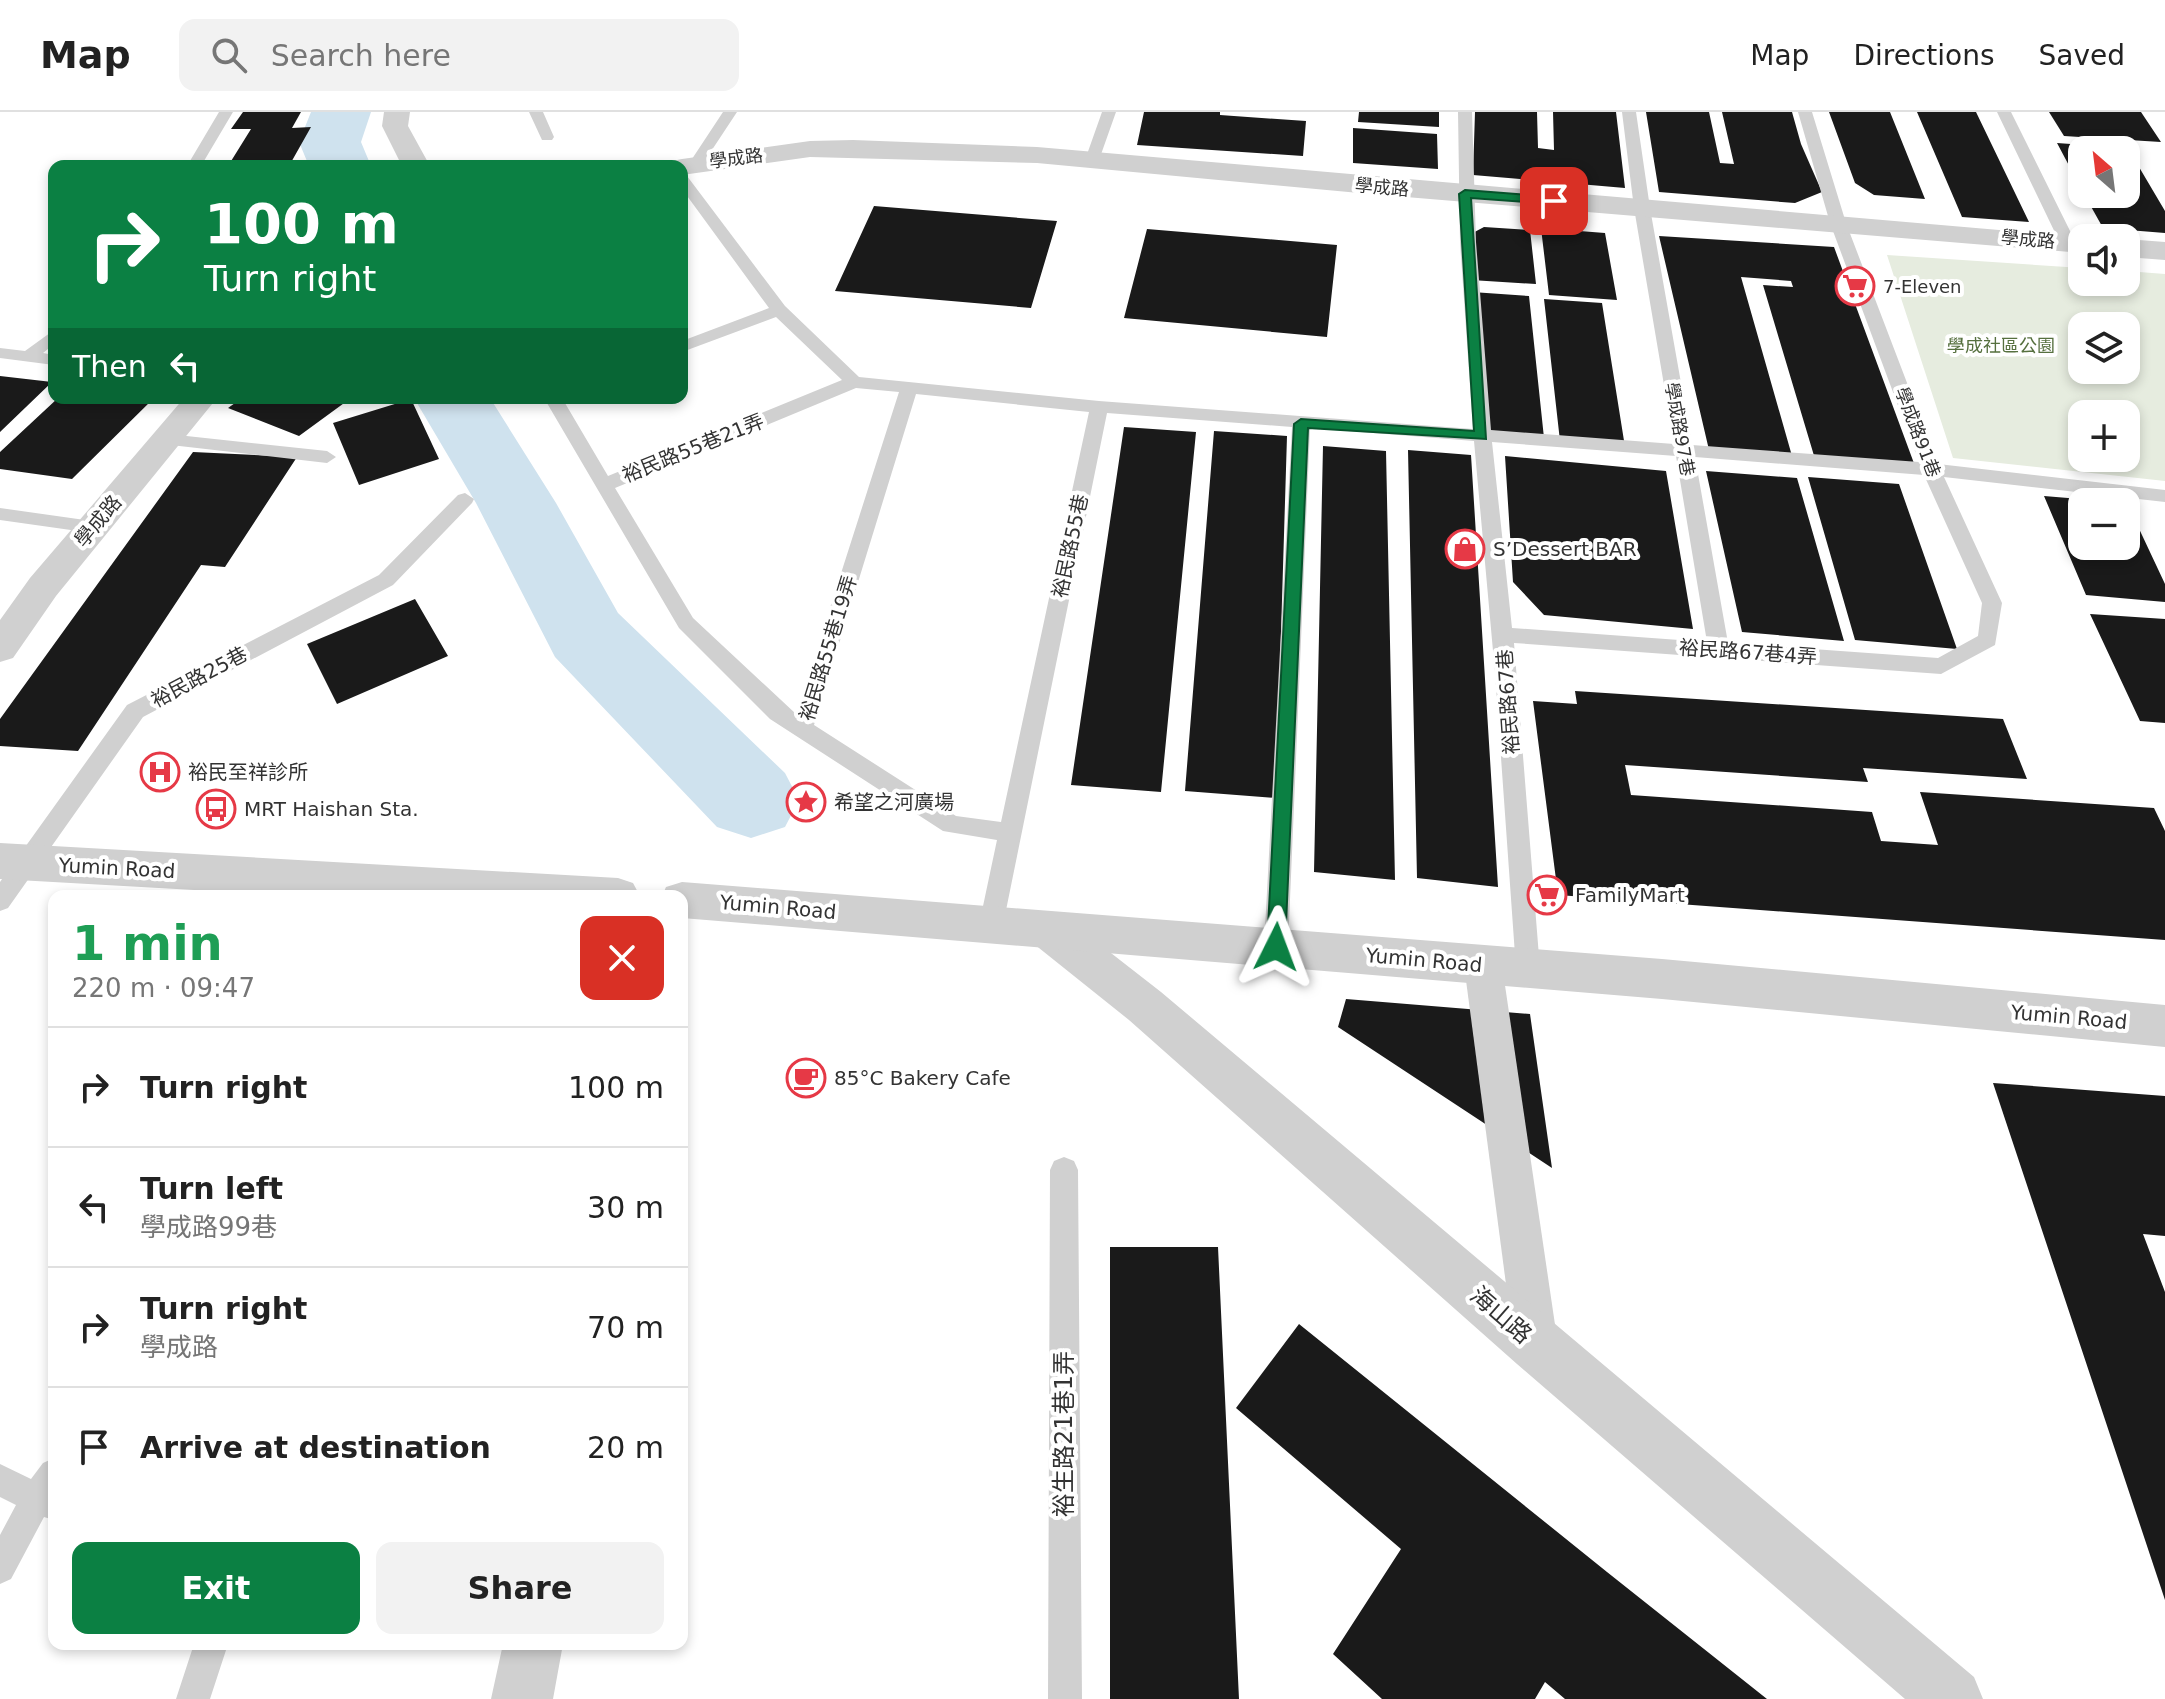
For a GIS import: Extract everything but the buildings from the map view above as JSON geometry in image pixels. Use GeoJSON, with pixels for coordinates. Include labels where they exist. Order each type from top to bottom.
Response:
{"type":"FeatureCollection","features":[{"type":"Feature","properties":{"kind":"street"},"geometry":{"type":"LineString","coordinates":[[397,112],[395,126],[413,160]]}},
{"type":"Feature","properties":{"kind":"street","name":"學成路"},"geometry":{"type":"LineString","coordinates":[[688,169],[810,149],[917,163],[1092,160],[1465,194],[2068,242]]}},
{"type":"Feature","properties":{"kind":"street"},"geometry":{"type":"LineString","coordinates":[[2140,249],[2165,251]]}},
{"type":"Feature","properties":{"kind":"street","name":"學成路"},"geometry":{"type":"LineString","coordinates":[[0,648],[43,587],[196,404]]}},
{"type":"Feature","properties":{"kind":"street","name":"Yumin Road"},"geometry":{"type":"LineString","coordinates":[[13,862],[511,890]]}},
{"type":"Feature","properties":{"kind":"street","name":"Yumin Road"},"geometry":{"type":"LineString","coordinates":[[688,908],[991,925],[1276,947],[2165,1026]]}},
{"type":"Feature","properties":{"kind":"street","name":"海山路"},"geometry":{"type":"LineString","coordinates":[[1050,931],[1145,1006],[1536,1345],[1952,1699]]}},
{"type":"Feature","properties":{"kind":"street"},"geometry":{"type":"LineString","coordinates":[[1483,965],[1536,1345]]}},
{"type":"Feature","properties":{"kind":"street"},"geometry":{"type":"LineString","coordinates":[[522,1699],[532,1650]]}},
{"type":"Feature","properties":{"kind":"lane"},"geometry":{"type":"LineString","coordinates":[[198,160],[226,112]]}},
{"type":"Feature","properties":{"kind":"lane"},"geometry":{"type":"LineString","coordinates":[[536,112],[547,137]]}},
{"type":"Feature","properties":{"kind":"lane"},"geometry":{"type":"LineString","coordinates":[[688,168],[730,112]]}},
{"type":"Feature","properties":{"kind":"lane"},"geometry":{"type":"LineString","coordinates":[[1092,160],[1109,112]]}},
{"type":"Feature","properties":{"kind":"lane","name":"裕民路67巷"},"geometry":{"type":"LineString","coordinates":[[1465,112],[1465,194],[1481,436],[1502,635],[1528,969]]}},
{"type":"Feature","properties":{"kind":"lane","name":"學成路97巷"},"geometry":{"type":"LineString","coordinates":[[1629,112],[1642,208],[1719,650]]}},
{"type":"Feature","properties":{"kind":"lane","name":"學成路91巷"},"geometry":{"type":"LineString","coordinates":[[1805,112],[1838,223],[1931,469],[1992,603],[1988,640]]}},
{"type":"Feature","properties":{"kind":"lane"},"geometry":{"type":"LineString","coordinates":[[2004,112],[2068,230]]}},
{"type":"Feature","properties":{"kind":"lane"},"geometry":{"type":"LineString","coordinates":[[688,171],[779,310],[854,382],[1301,424],[1931,469],[2165,496]]}},
{"type":"Feature","properties":{"kind":"lane"},"geometry":{"type":"LineString","coordinates":[[688,345],[779,310]]}},
{"type":"Feature","properties":{"kind":"lane"},"geometry":{"type":"LineString","coordinates":[[30,356],[48,340]]}},
{"type":"Feature","properties":{"kind":"lane"},"geometry":{"type":"LineString","coordinates":[[0,353],[48,359]]}},
{"type":"Feature","properties":{"kind":"lane","name":"裕民路55巷21弄"},"geometry":{"type":"LineString","coordinates":[[802,728],[778,713],[686,623],[604,485],[854,382]]}},
{"type":"Feature","properties":{"kind":"lane","name":"裕民路55巷19弄"},"geometry":{"type":"LineString","coordinates":[[909,389],[802,728],[951,824],[1010,833]]}},
{"type":"Feature","properties":{"kind":"lane"},"geometry":{"type":"LineString","coordinates":[[557,404],[604,485]]}},
{"type":"Feature","properties":{"kind":"lane","name":"裕民路55巷"},"geometry":{"type":"LineString","coordinates":[[991,925],[1099,407]]}},
{"type":"Feature","properties":{"kind":"lane"},"geometry":{"type":"LineString","coordinates":[[1276,947],[1301,424]]}},
{"type":"Feature","properties":{"kind":"lane"},"geometry":{"type":"LineString","coordinates":[[168,440],[327,457]]}},
{"type":"Feature","properties":{"kind":"lane","name":"裕民路25巷"},"geometry":{"type":"LineString","coordinates":[[0,901],[13,862],[135,711],[386,580],[465,499]]}},
{"type":"Feature","properties":{"kind":"lane"},"geometry":{"type":"LineString","coordinates":[[0,514],[92,527]]}},
{"type":"Feature","properties":{"kind":"lane","name":"裕民路67巷4弄"},"geometry":{"type":"LineString","coordinates":[[1502,635],[1941,666],[1988,640]]}},
{"type":"Feature","properties":{"kind":"lane","name":"裕生路21巷1弄"},"geometry":{"type":"LineString","coordinates":[[1064,1170],[1065,1699]]}},
{"type":"Feature","properties":{"kind":"lane"},"geometry":{"type":"LineString","coordinates":[[0,1480],[48,1492],[0,1568]]}},
{"type":"Feature","properties":{"kind":"lane"},"geometry":{"type":"LineString","coordinates":[[193,1699],[209,1650]]}},
{"type":"Feature","properties":{"kind":"green space","name":"學成社區公園"},"geometry":{"type":"Polygon","coordinates":[[[1887,255],[2068,267],[2068,296],[2140,296],[2140,272],[2165,274],[2165,481],[2082,472],[2140,472],[2140,400],[2068,400],[2068,470],[1953,458],[1887,255]]]}},
{"type":"Feature","properties":{"kind":"waterway"},"geometry":{"type":"LineString","coordinates":[[338,160],[330,142],[341,112]]}},
{"type":"Feature","properties":{"kind":"waterway"},"geometry":{"type":"LineString","coordinates":[[456,404],[516,503],[586,635],[751,800]]}},
{"type":"Feature","properties":{"kind":"place","name":"7-Eleven"},"geometry":{"type":"Point","coordinates":[1855,286]}},
{"type":"Feature","properties":{"kind":"place","name":"S’Dessert BAR"},"geometry":{"type":"Point","coordinates":[1465,549]}},
{"type":"Feature","properties":{"kind":"place","name":"裕民至祥診所"},"geometry":{"type":"Point","coordinates":[160,772]}},
{"type":"Feature","properties":{"kind":"place","name":"希望之河廣場"},"geometry":{"type":"Point","coordinates":[806,802]}},
{"type":"Feature","properties":{"kind":"place","name":"MRT Haishan Sta."},"geometry":{"type":"Point","coordinates":[216,809]}},
{"type":"Feature","properties":{"kind":"place","name":"FamilyMart"},"geometry":{"type":"Point","coordinates":[1547,895]}},
{"type":"Feature","properties":{"kind":"place","name":"85°C Bakery Cafe"},"geometry":{"type":"Point","coordinates":[806,1078]}},
{"type":"Feature","properties":{"kind":"route"},"geometry":{"type":"LineString","coordinates":[[1276,947],[1301,424],[1481,436],[1465,194],[1554,201]]}}]}
